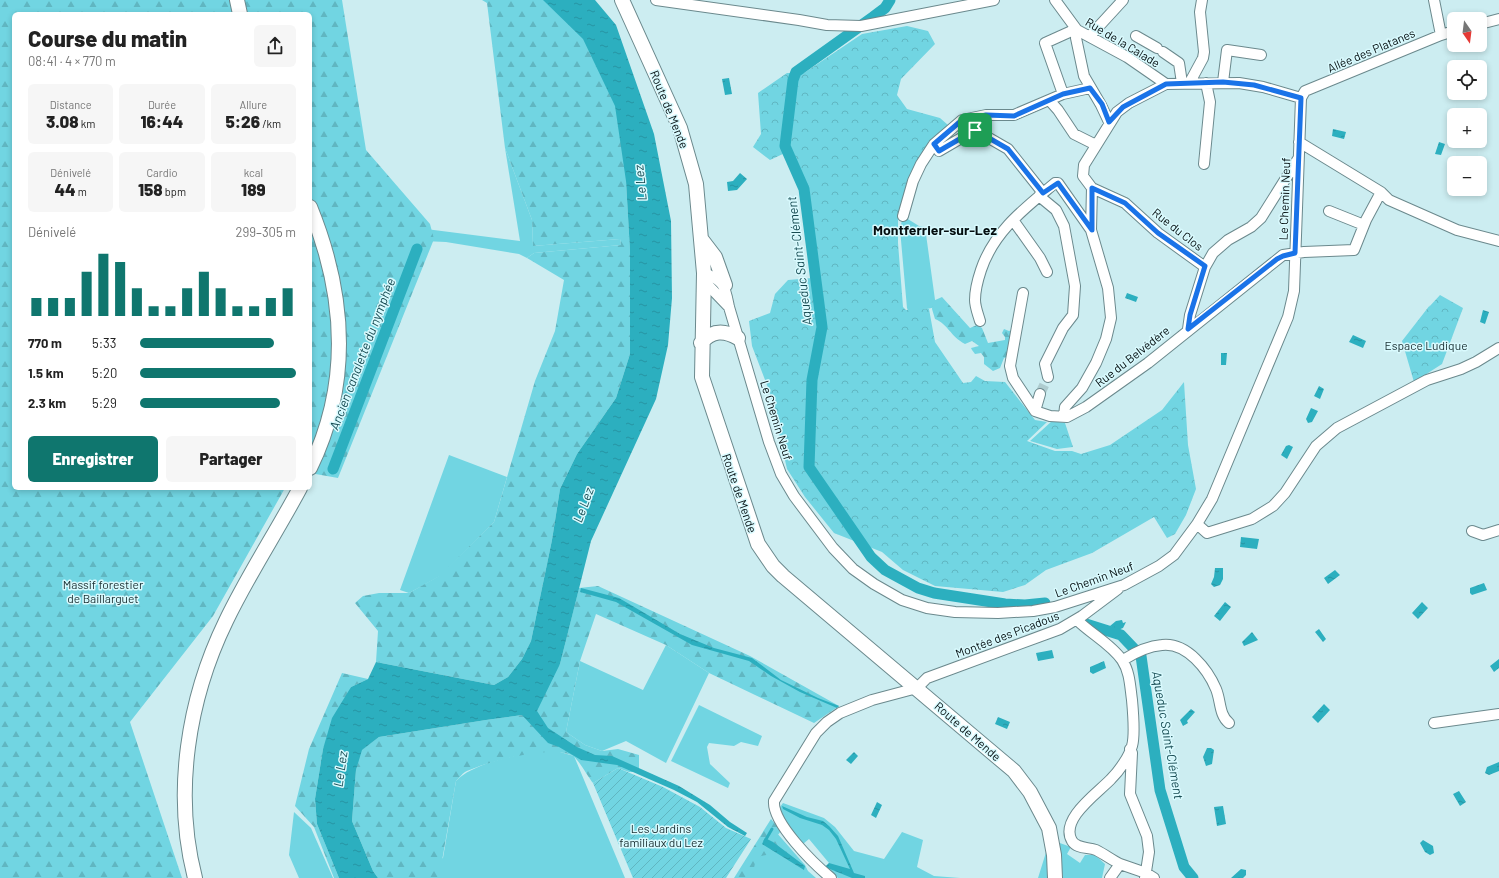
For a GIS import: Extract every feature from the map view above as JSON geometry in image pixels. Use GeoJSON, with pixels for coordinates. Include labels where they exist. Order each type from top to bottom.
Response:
{"type":"FeatureCollection","features":[{"type":"Feature","properties":{"kind":"street"},"geometry":{"type":"LineString","coordinates":[[237,0],[240,12]]}},
{"type":"Feature","properties":{"kind":"street","name":"Route de Mende"},"geometry":{"type":"LineString","coordinates":[[622,0],[680,128],[696,184],[704,277],[701,371],[704,387],[754,534],[761,549],[783,576],[1005,763],[1026,786],[1049,828],[1054,855],[1055,878]]}},
{"type":"Feature","properties":{"kind":"street"},"geometry":{"type":"LineString","coordinates":[[656,0],[826,25],[861,26],[994,0]]}},
{"type":"Feature","properties":{"kind":"street","name":"Rue de la Calade"},"geometry":{"type":"LineString","coordinates":[[1056,0],[1076,30],[1090,36],[1127,57],[1166,84]]}},
{"type":"Feature","properties":{"kind":"street"},"geometry":{"type":"LineString","coordinates":[[1090,36],[1123,0]]}},
{"type":"Feature","properties":{"kind":"street"},"geometry":{"type":"LineString","coordinates":[[1186,83],[1203,58],[1204,52],[1200,12],[1202,0]]}},
{"type":"Feature","properties":{"kind":"street"},"geometry":{"type":"LineString","coordinates":[[1434,0],[1441,35]]}},
{"type":"Feature","properties":{"kind":"street"},"geometry":{"type":"LineString","coordinates":[[1487,22],[1499,19]]}},
{"type":"Feature","properties":{"kind":"street"},"geometry":{"type":"LineString","coordinates":[[1063,94],[1045,43],[1076,30],[1080,63],[1084,76],[1090,88],[1102,104],[1109,122]]}},
{"type":"Feature","properties":{"kind":"street","name":"Allée des Platanes"},"geometry":{"type":"LineString","coordinates":[[1297,97],[1305,91],[1447,33]]}},
{"type":"Feature","properties":{"kind":"street"},"geometry":{"type":"LineString","coordinates":[[1136,36],[1179,63],[1186,83]]}},
{"type":"Feature","properties":{"kind":"street"},"geometry":{"type":"LineString","coordinates":[[1223,82],[1227,50],[1261,55]]}},
{"type":"Feature","properties":{"kind":"street"},"geometry":{"type":"LineString","coordinates":[[1204,164],[1210,102],[1206,82]]}},
{"type":"Feature","properties":{"kind":"street"},"geometry":{"type":"LineString","coordinates":[[1064,416],[1065,407],[1082,388],[1096,363],[1106,338],[1111,318],[1108,288],[1092,230],[1092,188],[1082,173],[1084,166],[1109,122],[1123,107],[1166,84],[1223,82],[1254,85],[1297,97]]}},
{"type":"Feature","properties":{"kind":"street"},"geometry":{"type":"LineString","coordinates":[[903,216],[913,181],[921,164],[934,144],[962,120],[986,115],[1014,116],[1063,94],[1090,88]]}},
{"type":"Feature","properties":{"kind":"street","name":"Le Chemin Neuf"},"geometry":{"type":"LineString","coordinates":[[725,285],[729,307],[768,442],[783,477],[833,548],[853,569],[874,584],[902,600],[927,608],[950,611],[1024,612],[1054,607],[1124,585],[1159,566],[1174,555],[1197,524],[1212,499],[1288,317],[1294,291],[1299,142],[1297,97]]}},
{"type":"Feature","properties":{"kind":"street"},"geometry":{"type":"LineString","coordinates":[[1050,101],[1074,134],[1096,145]]}},
{"type":"Feature","properties":{"kind":"street"},"geometry":{"type":"LineString","coordinates":[[934,144],[939,151],[975,130],[1008,149],[1041,194],[1056,210],[1064,226],[1075,286],[1073,315],[1063,328],[1045,364],[1048,377]]}},
{"type":"Feature","properties":{"kind":"street"},"geometry":{"type":"LineString","coordinates":[[1299,142],[1381,192],[1389,200],[1452,228],[1499,241]]}},
{"type":"Feature","properties":{"kind":"street","name":"Rue du Clos"},"geometry":{"type":"LineString","coordinates":[[1092,188],[1125,203],[1158,233],[1205,266],[1213,253],[1228,240],[1252,227],[1261,218],[1298,159]]}},
{"type":"Feature","properties":{"kind":"street"},"geometry":{"type":"LineString","coordinates":[[980,321],[975,299],[978,278],[989,248],[1013,220],[1041,194],[1058,183],[1092,230]]}},
{"type":"Feature","properties":{"kind":"street"},"geometry":{"type":"LineString","coordinates":[[1329,211],[1364,225],[1381,192]]}},
{"type":"Feature","properties":{"kind":"street"},"geometry":{"type":"LineString","coordinates":[[312,212],[325,245],[334,281],[338,318],[338,356],[332,408],[321,443],[312,463]]}},
{"type":"Feature","properties":{"kind":"street"},"geometry":{"type":"LineString","coordinates":[[1013,220],[1040,258],[1047,272]]}},
{"type":"Feature","properties":{"kind":"street","name":"Rue du Belvédère"},"geometry":{"type":"LineString","coordinates":[[1035,411],[1050,416],[1064,416],[1077,412],[1148,363],[1188,329],[1277,259],[1295,253],[1354,250],[1364,225]]}},
{"type":"Feature","properties":{"kind":"street"},"geometry":{"type":"LineString","coordinates":[[702,240],[715,257],[725,285]]}},
{"type":"Feature","properties":{"kind":"street"},"geometry":{"type":"LineString","coordinates":[[1188,329],[1190,315],[1205,266]]}},
{"type":"Feature","properties":{"kind":"street"},"geometry":{"type":"LineString","coordinates":[[704,277],[715,277],[725,285]]}},
{"type":"Feature","properties":{"kind":"street","name":"Le Chemin Neuf"},"geometry":{"type":"LineString","coordinates":[[704,277],[729,307]]}},
{"type":"Feature","properties":{"kind":"street"},"geometry":{"type":"LineString","coordinates":[[1024,293],[1010,366],[1013,378],[1035,411]]}},
{"type":"Feature","properties":{"kind":"street"},"geometry":{"type":"LineString","coordinates":[[701,343],[707,336],[717,332],[730,333],[738,338]]}},
{"type":"Feature","properties":{"kind":"street"},"geometry":{"type":"LineString","coordinates":[[1197,524],[1207,533],[1252,519],[1273,506],[1285,493],[1316,446],[1337,428],[1426,380],[1476,362],[1499,348]]}},
{"type":"Feature","properties":{"kind":"street"},"geometry":{"type":"LineString","coordinates":[[1035,411],[1040,394]]}},
{"type":"Feature","properties":{"kind":"street"},"geometry":{"type":"LineString","coordinates":[[195,878],[188,851],[185,810],[185,771],[189,736],[199,693],[213,650],[225,622],[299,490]]}},
{"type":"Feature","properties":{"kind":"street"},"geometry":{"type":"LineString","coordinates":[[1472,531],[1483,535],[1499,530]]}},
{"type":"Feature","properties":{"kind":"street","name":"Montée des Picadous"},"geometry":{"type":"LineString","coordinates":[[917,688],[927,678],[1054,632],[1077,620],[1124,585]]}},
{"type":"Feature","properties":{"kind":"street"},"geometry":{"type":"LineString","coordinates":[[1077,620],[1089,632],[1114,649],[1122,660],[1129,676],[1133,715],[1132,738],[1128,744],[1132,753],[1130,794],[1148,844],[1148,876],[1120,864],[1098,851],[1074,845],[1069,832],[1073,819],[1082,807],[1112,778],[1130,749]]}},
{"type":"Feature","properties":{"kind":"street"},"geometry":{"type":"LineString","coordinates":[[1122,660],[1139,652],[1162,645],[1174,646],[1181,649],[1197,661],[1210,677],[1216,689],[1223,714],[1230,723]]}},
{"type":"Feature","properties":{"kind":"street"},"geometry":{"type":"LineString","coordinates":[[831,878],[781,824],[775,812],[774,801],[816,733],[827,722],[840,713],[872,700],[917,688]]}},
{"type":"Feature","properties":{"kind":"street"},"geometry":{"type":"LineString","coordinates":[[1434,724],[1499,714]]}},
{"type":"Feature","properties":{"kind":"street"},"geometry":{"type":"LineString","coordinates":[[1110,878],[1120,864]]}},
{"type":"Feature","properties":{"kind":"green space","name":"Massif forestier de Baillarguet"},"geometry":{"type":"Polygon","coordinates":[[[0,0],[342,0],[366,150],[430,224],[434,239],[338,478],[312,473],[312,12],[12,12],[12,490],[284,490],[213,616],[130,722],[182,878],[0,878],[0,0]]]}},
{"type":"Feature","properties":{"kind":"green space"},"geometry":{"type":"Polygon","coordinates":[[[482,0],[564,0],[599,45],[627,144],[626,181],[630,251],[630,354],[616,398],[577,454],[560,489],[552,540],[531,641],[522,659],[508,677],[494,685],[376,662],[378,631],[355,603],[363,596],[379,593],[409,593],[439,576],[494,522],[535,381],[555,331],[564,280],[527,258],[534,253],[621,245],[620,239],[533,246],[532,220],[505,148],[487,3],[482,0]]]}},
{"type":"Feature","properties":{"kind":"green space"},"geometry":{"type":"Polygon","coordinates":[[[907,26],[928,31],[935,44],[901,79],[897,95],[907,109],[940,118],[948,125],[931,142],[898,216],[898,243],[903,307],[906,310],[929,309],[935,342],[963,383],[971,382],[976,376],[985,381],[1005,382],[1035,420],[1047,422],[1027,441],[1055,451],[1072,451],[1081,454],[1110,445],[1162,410],[1184,382],[1188,445],[1196,489],[1186,515],[1175,534],[1167,538],[1154,517],[1092,553],[1046,570],[1025,585],[1003,592],[935,586],[903,570],[882,552],[834,533],[805,497],[787,469],[770,393],[752,346],[749,321],[770,313],[775,294],[788,280],[812,278],[801,187],[785,153],[770,160],[753,147],[761,134],[758,93],[787,73],[804,73],[862,34],[907,26]]]}},
{"type":"Feature","properties":{"kind":"green space"},"geometry":{"type":"Polygon","coordinates":[[[505,148],[532,220],[533,246],[620,239],[621,245],[534,253],[527,258],[519,254],[446,242],[423,241],[426,229],[520,241],[505,148]]]}},
{"type":"Feature","properties":{"kind":"green space"},"geometry":{"type":"Polygon","coordinates":[[[903,216],[919,226],[925,227],[936,307],[909,313],[907,308],[900,229],[903,216]]]}},
{"type":"Feature","properties":{"kind":"green space","name":"Espace Ludique"},"geometry":{"type":"Polygon","coordinates":[[[1440,295],[1463,308],[1442,364],[1414,382],[1402,341],[1430,305],[1429,307],[1440,295]]]}},
{"type":"Feature","properties":{"kind":"green space"},"geometry":{"type":"Polygon","coordinates":[[[942,297],[970,328],[977,325],[982,328],[988,343],[1005,340],[1002,333],[1004,329],[1009,331],[1015,329],[1008,357],[1004,358],[1000,368],[993,371],[984,364],[984,357],[981,353],[975,354],[971,348],[979,346],[972,341],[965,344],[960,341],[943,324],[935,319],[932,309],[933,301],[942,297]]]}},
{"type":"Feature","properties":{"kind":"green space"},"geometry":{"type":"Polygon","coordinates":[[[1052,421],[1065,423],[1073,447],[1057,449],[1030,441],[1052,421]]]}},
{"type":"Feature","properties":{"kind":"green space"},"geometry":{"type":"Polygon","coordinates":[[[449,455],[507,477],[494,522],[440,576],[409,593],[400,590],[449,455]]]}},
{"type":"Feature","properties":{"kind":"green space"},"geometry":{"type":"Polygon","coordinates":[[[598,586],[750,656],[839,706],[814,723],[709,673],[666,645],[596,614],[580,661],[566,732],[585,745],[602,751],[618,749],[639,755],[639,772],[629,772],[618,768],[593,783],[573,756],[563,753],[550,752],[535,753],[503,759],[465,772],[456,781],[439,878],[378,878],[373,871],[352,821],[356,770],[360,751],[379,737],[522,715],[560,664],[579,588],[598,586]]]}},
{"type":"Feature","properties":{"kind":"green space"},"geometry":{"type":"Polygon","coordinates":[[[666,645],[709,673],[666,763],[626,741],[602,751],[585,745],[566,732],[580,661],[643,690],[666,645]]]}},
{"type":"Feature","properties":{"kind":"green space"},"geometry":{"type":"Polygon","coordinates":[[[342,673],[368,679],[351,687],[323,749],[315,799],[317,824],[339,878],[334,878],[314,827],[295,806],[309,749],[342,673]]]}},
{"type":"Feature","properties":{"kind":"green space"},"geometry":{"type":"Polygon","coordinates":[[[699,705],[762,736],[758,746],[741,742],[734,746],[709,743],[707,747],[710,764],[730,783],[728,788],[671,761],[699,705]]]}},
{"type":"Feature","properties":{"kind":"green space"},"geometry":{"type":"Polygon","coordinates":[[[553,750],[574,756],[625,878],[396,878],[443,858],[456,781],[475,768],[488,763],[529,753],[553,750]]]}},
{"type":"Feature","properties":{"kind":"green space","name":"Les Jardins familiaux du Lez"},"geometry":{"type":"Polygon","coordinates":[[[618,768],[663,787],[700,807],[726,828],[751,839],[726,878],[633,878],[593,783],[618,768]]]}},
{"type":"Feature","properties":{"kind":"green space"},"geometry":{"type":"Polygon","coordinates":[[[783,803],[824,818],[835,827],[854,851],[884,859],[902,832],[923,840],[917,867],[934,876],[960,878],[838,878],[825,867],[829,863],[809,839],[803,844],[777,811],[783,803]]]}},
{"type":"Feature","properties":{"kind":"green space"},"geometry":{"type":"Polygon","coordinates":[[[294,812],[311,828],[333,878],[299,878],[289,855],[294,812]]]}},
{"type":"Feature","properties":{"kind":"green space"},"geometry":{"type":"Polygon","coordinates":[[[771,819],[781,831],[777,836],[792,854],[787,859],[772,854],[761,856],[755,863],[752,878],[734,878],[771,819]]]}},
{"type":"Feature","properties":{"kind":"green space"},"geometry":{"type":"Polygon","coordinates":[[[776,832],[805,865],[808,871],[816,878],[736,878],[776,832]]]}},
{"type":"Feature","properties":{"kind":"green space"},"geometry":{"type":"Polygon","coordinates":[[[1057,842],[1071,847],[1067,854],[1080,863],[1085,855],[1095,855],[1105,864],[1102,878],[1063,878],[1057,842]]]}},
{"type":"Feature","properties":{"kind":"green space"},"geometry":{"type":"Polygon","coordinates":[[[1048,846],[1050,878],[1038,878],[1048,846]]]}},
{"type":"Feature","properties":{"kind":"water","name":"Le Lez"},"geometry":{"type":"Polygon","coordinates":[[[543,0],[595,0],[616,25],[654,134],[671,221],[672,298],[668,345],[656,399],[591,541],[560,664],[537,711],[548,728],[577,747],[595,755],[612,756],[679,786],[710,805],[730,822],[747,833],[745,836],[728,827],[697,802],[674,790],[617,765],[581,760],[559,747],[548,743],[522,715],[379,737],[362,750],[356,770],[352,821],[373,871],[378,878],[339,878],[317,824],[315,799],[323,749],[332,718],[351,687],[368,679],[376,662],[494,685],[508,677],[522,659],[531,641],[552,540],[560,489],[577,454],[616,398],[630,354],[630,251],[626,181],[615,106],[583,39],[543,0]]]}},
{"type":"Feature","properties":{"kind":"water"},"geometry":{"type":"Polygon","coordinates":[[[729,78],[732,94],[725,95],[722,79],[729,78]]]}},
{"type":"Feature","properties":{"kind":"water"},"geometry":{"type":"Polygon","coordinates":[[[1333,129],[1346,132],[1344,139],[1332,136],[1333,129]]]}},
{"type":"Feature","properties":{"kind":"water"},"geometry":{"type":"Polygon","coordinates":[[[1439,142],[1445,144],[1441,155],[1435,154],[1439,142]]]}},
{"type":"Feature","properties":{"kind":"water"},"geometry":{"type":"Polygon","coordinates":[[[740,173],[747,179],[737,190],[728,191],[727,182],[733,181],[740,173]]]}},
{"type":"Feature","properties":{"kind":"water"},"geometry":{"type":"Polygon","coordinates":[[[1127,293],[1138,297],[1136,302],[1125,298],[1127,293]]]}},
{"type":"Feature","properties":{"kind":"water"},"geometry":{"type":"Polygon","coordinates":[[[1483,310],[1489,312],[1485,324],[1480,322],[1483,310]]]}},
{"type":"Feature","properties":{"kind":"water"},"geometry":{"type":"Polygon","coordinates":[[[1353,335],[1366,341],[1363,348],[1349,342],[1353,335]]]}},
{"type":"Feature","properties":{"kind":"water"},"geometry":{"type":"Polygon","coordinates":[[[1221,353],[1227,353],[1226,365],[1221,365],[1221,353]]]}},
{"type":"Feature","properties":{"kind":"water"},"geometry":{"type":"Polygon","coordinates":[[[1319,386],[1324,389],[1320,399],[1314,396],[1319,386]]]}},
{"type":"Feature","properties":{"kind":"water"},"geometry":{"type":"Polygon","coordinates":[[[1311,408],[1318,411],[1312,422],[1308,423],[1306,419],[1311,408]]]}},
{"type":"Feature","properties":{"kind":"water"},"geometry":{"type":"Polygon","coordinates":[[[1289,445],[1293,447],[1287,459],[1281,455],[1286,446],[1289,445]]]}},
{"type":"Feature","properties":{"kind":"water"},"geometry":{"type":"Polygon","coordinates":[[[1241,537],[1259,539],[1257,549],[1240,547],[1241,537]]]}},
{"type":"Feature","properties":{"kind":"water"},"geometry":{"type":"Polygon","coordinates":[[[1215,568],[1223,568],[1223,579],[1220,585],[1214,587],[1211,584],[1214,577],[1215,568]]]}},
{"type":"Feature","properties":{"kind":"water"},"geometry":{"type":"Polygon","coordinates":[[[1335,570],[1340,575],[1328,584],[1324,578],[1335,570]]]}},
{"type":"Feature","properties":{"kind":"water"},"geometry":{"type":"Polygon","coordinates":[[[1484,583],[1487,590],[1472,595],[1470,593],[1470,588],[1484,583]]]}},
{"type":"Feature","properties":{"kind":"water"},"geometry":{"type":"Polygon","coordinates":[[[581,588],[619,598],[680,634],[714,648],[752,658],[781,680],[818,698],[839,706],[837,708],[800,692],[771,676],[749,661],[692,645],[616,602],[580,592],[581,588]]]}},
{"type":"Feature","properties":{"kind":"water"},"geometry":{"type":"Polygon","coordinates":[[[1225,602],[1231,607],[1220,621],[1214,616],[1225,602]]]}},
{"type":"Feature","properties":{"kind":"water"},"geometry":{"type":"Polygon","coordinates":[[[1422,602],[1428,608],[1418,619],[1412,613],[1422,602]]]}},
{"type":"Feature","properties":{"kind":"water"},"geometry":{"type":"Polygon","coordinates":[[[1122,620],[1123,623],[1126,622],[1123,628],[1118,630],[1110,626],[1116,621],[1122,620]]]}},
{"type":"Feature","properties":{"kind":"water"},"geometry":{"type":"Polygon","coordinates":[[[1319,629],[1326,639],[1323,642],[1315,632],[1319,629]]]}},
{"type":"Feature","properties":{"kind":"water"},"geometry":{"type":"Polygon","coordinates":[[[1252,632],[1258,640],[1244,646],[1242,642],[1252,632]]]}},
{"type":"Feature","properties":{"kind":"water"},"geometry":{"type":"Polygon","coordinates":[[[1052,650],[1054,658],[1038,661],[1036,653],[1052,650]]]}},
{"type":"Feature","properties":{"kind":"water"},"geometry":{"type":"Polygon","coordinates":[[[1499,659],[1499,668],[1494,672],[1490,666],[1499,659]]]}},
{"type":"Feature","properties":{"kind":"water"},"geometry":{"type":"Polygon","coordinates":[[[1104,661],[1106,668],[1093,674],[1090,672],[1090,667],[1104,661]]]}},
{"type":"Feature","properties":{"kind":"water"},"geometry":{"type":"Polygon","coordinates":[[[1324,704],[1330,710],[1318,723],[1312,717],[1324,704]]]}},
{"type":"Feature","properties":{"kind":"water"},"geometry":{"type":"Polygon","coordinates":[[[1191,709],[1195,712],[1187,721],[1188,723],[1183,726],[1180,720],[1191,709]]]}},
{"type":"Feature","properties":{"kind":"water"},"geometry":{"type":"Polygon","coordinates":[[[998,717],[1010,722],[1007,729],[995,724],[998,717]]]}},
{"type":"Feature","properties":{"kind":"water"},"geometry":{"type":"Polygon","coordinates":[[[1207,748],[1214,750],[1212,764],[1206,766],[1203,757],[1207,748]]]}},
{"type":"Feature","properties":{"kind":"water"},"geometry":{"type":"Polygon","coordinates":[[[854,752],[858,756],[851,764],[846,760],[854,752]]]}},
{"type":"Feature","properties":{"kind":"water"},"geometry":{"type":"Polygon","coordinates":[[[1499,762],[1499,771],[1489,775],[1485,773],[1487,767],[1499,762]]]}},
{"type":"Feature","properties":{"kind":"water"},"geometry":{"type":"Polygon","coordinates":[[[1459,791],[1466,802],[1460,806],[1453,794],[1459,791]]]}},
{"type":"Feature","properties":{"kind":"water"},"geometry":{"type":"Polygon","coordinates":[[[877,802],[882,805],[876,818],[871,815],[877,802]]]}},
{"type":"Feature","properties":{"kind":"water"},"geometry":{"type":"Polygon","coordinates":[[[782,806],[807,817],[823,821],[829,826],[838,836],[854,873],[865,876],[865,878],[852,878],[825,867],[829,863],[850,869],[836,839],[829,830],[822,825],[800,818],[783,809],[782,806]]]}},
{"type":"Feature","properties":{"kind":"water"},"geometry":{"type":"Polygon","coordinates":[[[1223,806],[1226,824],[1217,826],[1214,807],[1223,806]]]}},
{"type":"Feature","properties":{"kind":"water"},"geometry":{"type":"Polygon","coordinates":[[[765,838],[773,842],[805,866],[804,870],[762,844],[765,838]]]}},
{"type":"Feature","properties":{"kind":"water"},"geometry":{"type":"Polygon","coordinates":[[[1423,840],[1433,846],[1434,853],[1430,855],[1425,852],[1420,843],[1423,840]]]}},
{"type":"Feature","properties":{"kind":"water"},"geometry":{"type":"Polygon","coordinates":[[[1241,869],[1246,870],[1246,875],[1243,878],[1231,878],[1241,869]]]}},
{"type":"Feature","properties":{"kind":"waterway","name":"Aqueduc Saint-Clément"},"geometry":{"type":"LineString","coordinates":[[890,0],[885,8],[796,72],[793,80],[785,146],[804,189],[822,327],[812,380],[809,467],[871,557],[885,570],[918,588],[934,593],[1005,604],[1025,605],[1045,603]]}},
{"type":"Feature","properties":{"kind":"waterway","name":"Ancien canalette du nymphée"},"geometry":{"type":"LineString","coordinates":[[333,469],[417,249]]}},
{"type":"Feature","properties":{"kind":"waterway","name":"Aqueduc Saint-Clément"},"geometry":{"type":"LineString","coordinates":[[1086,624],[1121,635],[1141,656],[1160,790],[1184,867],[1193,878]]}},
{"type":"Feature","properties":{"kind":"waterway"},"geometry":{"type":"LineString","coordinates":[[765,841],[772,829]]}},
{"type":"Feature","properties":{"kind":"tunnel"},"geometry":{"type":"LineString","coordinates":[[1040,394],[1048,377]]}},
{"type":"Feature","properties":{"kind":"district","name":"Montferrier-sur-Lez"},"geometry":{"type":"Point","coordinates":[935,229]}},
{"type":"Feature","properties":{"kind":"route"},"geometry":{"type":"LineString","coordinates":[[1171,83],[1238,83],[1254,85],[1301,98],[1302,107],[1299,142],[1295,253],[1288,254],[1277,259],[1188,329],[1188,322],[1205,266],[1158,233],[1125,203],[1097,192],[1092,188],[1092,230],[1058,183],[1043,193],[1025,168],[1008,149],[975,130],[939,151],[934,144],[962,120],[986,115],[1014,116],[1063,94],[1087,90],[1090,88],[1102,104],[1109,122],[1117,112],[1129,103],[1166,84],[1171,83]]}}]}
